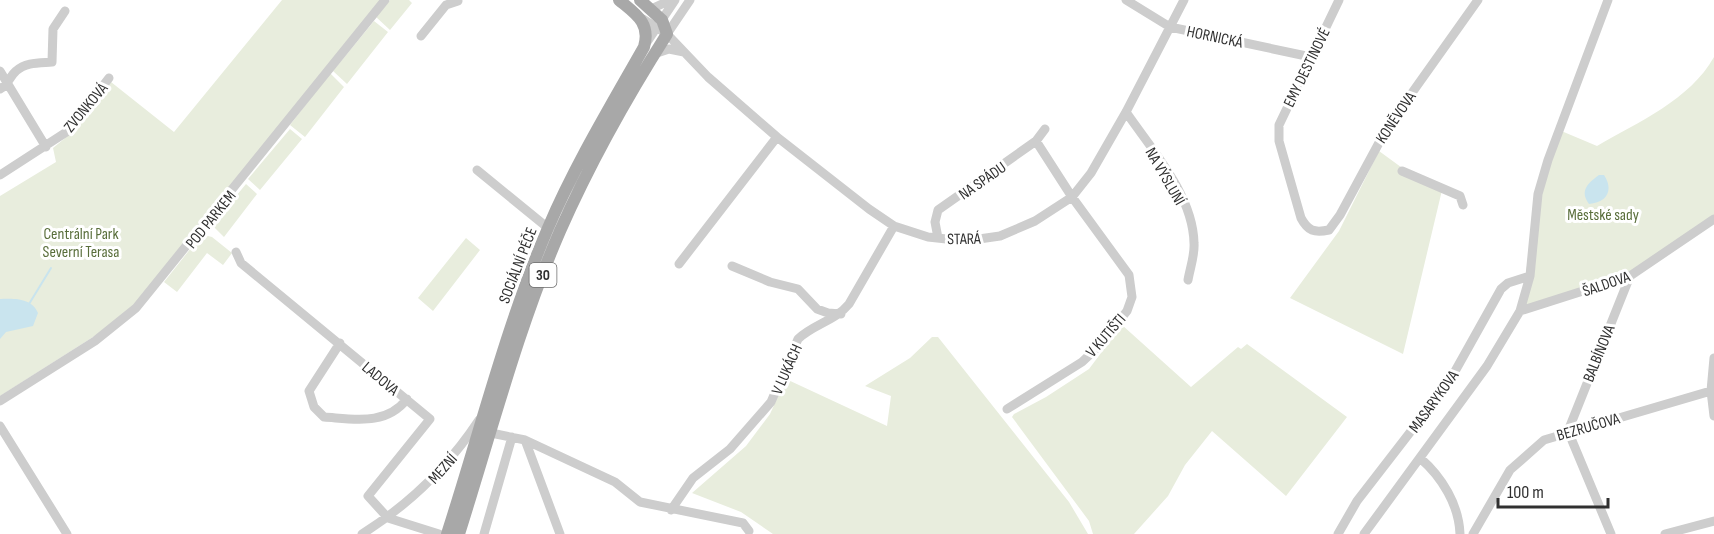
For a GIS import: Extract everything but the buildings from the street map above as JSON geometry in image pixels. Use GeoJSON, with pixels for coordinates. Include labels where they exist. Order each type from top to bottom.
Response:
{"type":"FeatureCollection","features":[{"type":"Feature","properties":{"kind":"main road"},"geometry":{"type":"LineString","coordinates":[[619,0],[643,20],[649,51]]}},
{"type":"Feature","properties":{"kind":"main road"},"geometry":{"type":"LineString","coordinates":[[640,0],[651,9],[660,27]]}},
{"type":"Feature","properties":{"kind":"main road","name":"SOCIÁLNÍ PÉČE"},"geometry":{"type":"LineString","coordinates":[[459,534],[523,328],[561,229],[660,27]]}},
{"type":"Feature","properties":{"kind":"main road","name":"SOCIÁLNÍ PÉČE"},"geometry":{"type":"LineString","coordinates":[[447,534],[511,326],[548,228],[594,134],[649,51]]}},
{"type":"Feature","properties":{"kind":"street","name":"POD PARKEM"},"geometry":{"type":"LineString","coordinates":[[0,401],[95,341],[136,308],[385,0]]}},
{"type":"Feature","properties":{"kind":"street"},"geometry":{"type":"LineString","coordinates":[[651,9],[673,0]]}},
{"type":"Feature","properties":{"kind":"street"},"geometry":{"type":"LineString","coordinates":[[660,27],[673,0]]}},
{"type":"Feature","properties":{"kind":"street"},"geometry":{"type":"LineString","coordinates":[[660,27],[677,18],[690,0]]}},
{"type":"Feature","properties":{"kind":"street","name":"HORNICKÁ"},"geometry":{"type":"LineString","coordinates":[[1126,0],[1170,27],[1311,57]]}},
{"type":"Feature","properties":{"kind":"street","name":"STARÁ"},"geometry":{"type":"LineString","coordinates":[[643,20],[660,27],[777,137],[826,178],[894,226],[938,238],[965,241],[1000,236],[1035,221],[1072,197],[1090,173],[1126,112],[1184,0]]}},
{"type":"Feature","properties":{"kind":"street","name":"EMY DESTINOVÉ"},"geometry":{"type":"LineString","coordinates":[[1317,233],[1307,229],[1300,218],[1279,141],[1279,125],[1339,0]]}},
{"type":"Feature","properties":{"kind":"street","name":"KONĚVOVA"},"geometry":{"type":"LineString","coordinates":[[1317,233],[1329,230],[1340,215],[1374,148],[1478,0]]}},
{"type":"Feature","properties":{"kind":"street","name":"MASARYKOVA"},"geometry":{"type":"LineString","coordinates":[[1364,534],[1487,366],[1520,311],[1530,276],[1538,195],[1548,160],[1608,0]]}},
{"type":"Feature","properties":{"kind":"street"},"geometry":{"type":"LineString","coordinates":[[421,36],[446,5],[458,1]]}},
{"type":"Feature","properties":{"kind":"street"},"geometry":{"type":"LineString","coordinates":[[4,86],[14,72],[27,64],[52,62],[54,27],[65,11]]}},
{"type":"Feature","properties":{"kind":"street"},"geometry":{"type":"LineString","coordinates":[[677,18],[677,36],[684,52]]}},
{"type":"Feature","properties":{"kind":"street"},"geometry":{"type":"LineString","coordinates":[[649,51],[669,49],[684,52]]}},
{"type":"Feature","properties":{"kind":"street"},"geometry":{"type":"LineString","coordinates":[[0,71],[4,86],[46,147]]}},
{"type":"Feature","properties":{"kind":"street","name":"ZVONKOVÁ"},"geometry":{"type":"LineString","coordinates":[[0,175],[68,131],[109,78]]}},
{"type":"Feature","properties":{"kind":"street","name":"NA VÝSLUNÍ"},"geometry":{"type":"LineString","coordinates":[[1126,112],[1176,185],[1184,204],[1194,242],[1188,280]]}},
{"type":"Feature","properties":{"kind":"street","name":"NA SPÁDU"},"geometry":{"type":"LineString","coordinates":[[938,238],[935,222],[938,210],[1036,141],[1046,129]]}},
{"type":"Feature","properties":{"kind":"street"},"geometry":{"type":"LineString","coordinates":[[679,264],[777,137]]}},
{"type":"Feature","properties":{"kind":"street","name":"V KUTIŠTI"},"geometry":{"type":"LineString","coordinates":[[1007,409],[1082,362],[1099,346],[1127,311],[1132,297],[1129,275],[1072,197],[1036,141]]}},
{"type":"Feature","properties":{"kind":"street"},"geometry":{"type":"LineString","coordinates":[[477,170],[548,228]]}},
{"type":"Feature","properties":{"kind":"street"},"geometry":{"type":"LineString","coordinates":[[1402,171],[1460,196],[1463,205]]}},
{"type":"Feature","properties":{"kind":"street","name":"ŠALDOVA"},"geometry":{"type":"LineString","coordinates":[[1520,311],[1630,276],[1714,219]]}},
{"type":"Feature","properties":{"kind":"street","name":"V LUKÁCH"},"geometry":{"type":"LineString","coordinates":[[671,510],[693,478],[730,449],[771,402],[798,339],[841,314],[894,226]]}},
{"type":"Feature","properties":{"kind":"street","name":"LADOVA"},"geometry":{"type":"LineString","coordinates":[[236,252],[241,262],[430,419],[368,496],[388,518]]}},
{"type":"Feature","properties":{"kind":"street"},"geometry":{"type":"LineString","coordinates":[[732,266],[770,282],[798,289],[817,309],[841,314]]}},
{"type":"Feature","properties":{"kind":"street","name":"MASARYKOVA"},"geometry":{"type":"LineString","coordinates":[[1338,534],[1358,501],[1449,382],[1501,289],[1508,283],[1530,276]]}},
{"type":"Feature","properties":{"kind":"street","name":"BALBÍNOVA"},"geometry":{"type":"LineString","coordinates":[[1568,431],[1630,276]]}},
{"type":"Feature","properties":{"kind":"street"},"geometry":{"type":"LineString","coordinates":[[340,343],[309,391],[314,408],[324,417],[363,420],[383,418],[400,408],[407,399]]}},
{"type":"Feature","properties":{"kind":"street"},"geometry":{"type":"LineString","coordinates":[[1714,358],[1714,416]]}},
{"type":"Feature","properties":{"kind":"street","name":"BEZRUČOVA"},"geometry":{"type":"LineString","coordinates":[[1473,534],[1510,470],[1544,440],[1568,431],[1713,391]]}},
{"type":"Feature","properties":{"kind":"street","name":"MEZNÍ"},"geometry":{"type":"LineString","coordinates":[[362,534],[388,518],[430,483],[460,449],[485,410]]}},
{"type":"Feature","properties":{"kind":"street"},"geometry":{"type":"LineString","coordinates":[[0,426],[67,534]]}},
{"type":"Feature","properties":{"kind":"street"},"geometry":{"type":"LineString","coordinates":[[1568,431],[1611,534]]}},
{"type":"Feature","properties":{"kind":"street"},"geometry":{"type":"LineString","coordinates":[[491,433],[525,440],[615,482],[640,502],[743,523],[749,531]]}},
{"type":"Feature","properties":{"kind":"street"},"geometry":{"type":"LineString","coordinates":[[484,534],[512,438]]}},
{"type":"Feature","properties":{"kind":"street"},"geometry":{"type":"LineString","coordinates":[[525,440],[560,534]]}},
{"type":"Feature","properties":{"kind":"street"},"geometry":{"type":"LineString","coordinates":[[1420,458],[1428,464],[1455,504],[1460,518],[1460,534]]}},
{"type":"Feature","properties":{"kind":"street"},"geometry":{"type":"LineString","coordinates":[[388,518],[439,534]]}},
{"type":"Feature","properties":{"kind":"street"},"geometry":{"type":"LineString","coordinates":[[1665,534],[1714,521]]}},
{"type":"Feature","properties":{"kind":"green space","name":"Centrální Park Severní Terasa"},"geometry":{"type":"Polygon","coordinates":[[[282,0],[381,0],[123,318],[0,396],[0,196],[56,162],[53,148],[64,139],[111,82],[174,132],[282,0]]]}},
{"type":"Feature","properties":{"kind":"green space"},"geometry":{"type":"Polygon","coordinates":[[[390,0],[409,0],[412,3],[390,30],[376,17],[390,0]]]}},
{"type":"Feature","properties":{"kind":"green space"},"geometry":{"type":"Polygon","coordinates":[[[374,21],[388,32],[347,84],[333,71],[374,21]]]}},
{"type":"Feature","properties":{"kind":"green space","name":"Městské sady"},"geometry":{"type":"Polygon","coordinates":[[[1714,57],[1714,219],[1630,276],[1520,311],[1538,194],[1559,130],[1597,146],[1646,119],[1677,98],[1704,72],[1714,57]]]}},
{"type":"Feature","properties":{"kind":"green space"},"geometry":{"type":"Polygon","coordinates":[[[330,73],[344,87],[305,137],[290,125],[330,73]]]}},
{"type":"Feature","properties":{"kind":"green space"},"geometry":{"type":"Polygon","coordinates":[[[290,129],[302,139],[260,190],[248,179],[290,129]]]}},
{"type":"Feature","properties":{"kind":"green space"},"geometry":{"type":"Polygon","coordinates":[[[1379,151],[1405,170],[1443,186],[1403,354],[1290,298],[1339,231],[1379,151]]]}},
{"type":"Feature","properties":{"kind":"green space"},"geometry":{"type":"Polygon","coordinates":[[[246,184],[257,194],[224,237],[212,225],[246,184]]]}},
{"type":"Feature","properties":{"kind":"green space"},"geometry":{"type":"Polygon","coordinates":[[[204,235],[212,237],[232,253],[223,265],[207,253],[177,292],[164,282],[199,238],[204,235]]]}},
{"type":"Feature","properties":{"kind":"green space"},"geometry":{"type":"Polygon","coordinates":[[[466,238],[480,250],[433,311],[418,298],[466,238]]]}},
{"type":"Feature","properties":{"kind":"green space"},"geometry":{"type":"Polygon","coordinates":[[[1122,325],[1191,387],[1238,347],[1241,349],[1247,344],[1347,417],[1286,496],[1212,431],[1185,465],[1168,496],[1134,534],[1093,534],[1089,521],[1012,417],[1089,369],[1122,325]]]}},
{"type":"Feature","properties":{"kind":"green space"},"geometry":{"type":"Polygon","coordinates":[[[932,337],[938,337],[1069,502],[1088,534],[773,534],[741,512],[692,493],[746,446],[770,414],[786,379],[887,426],[891,396],[865,386],[910,358],[932,337]]]}},
{"type":"Feature","properties":{"kind":"water"},"geometry":{"type":"Polygon","coordinates":[[[1599,175],[1604,175],[1607,181],[1607,195],[1600,201],[1589,204],[1585,195],[1586,188],[1599,175]]]}},
{"type":"Feature","properties":{"kind":"water"},"geometry":{"type":"Polygon","coordinates":[[[0,299],[17,299],[32,304],[38,313],[33,326],[6,332],[0,339],[0,299]]]}},
{"type":"Feature","properties":{"kind":"waterway"},"geometry":{"type":"LineString","coordinates":[[29,304],[51,268]]}}]}
